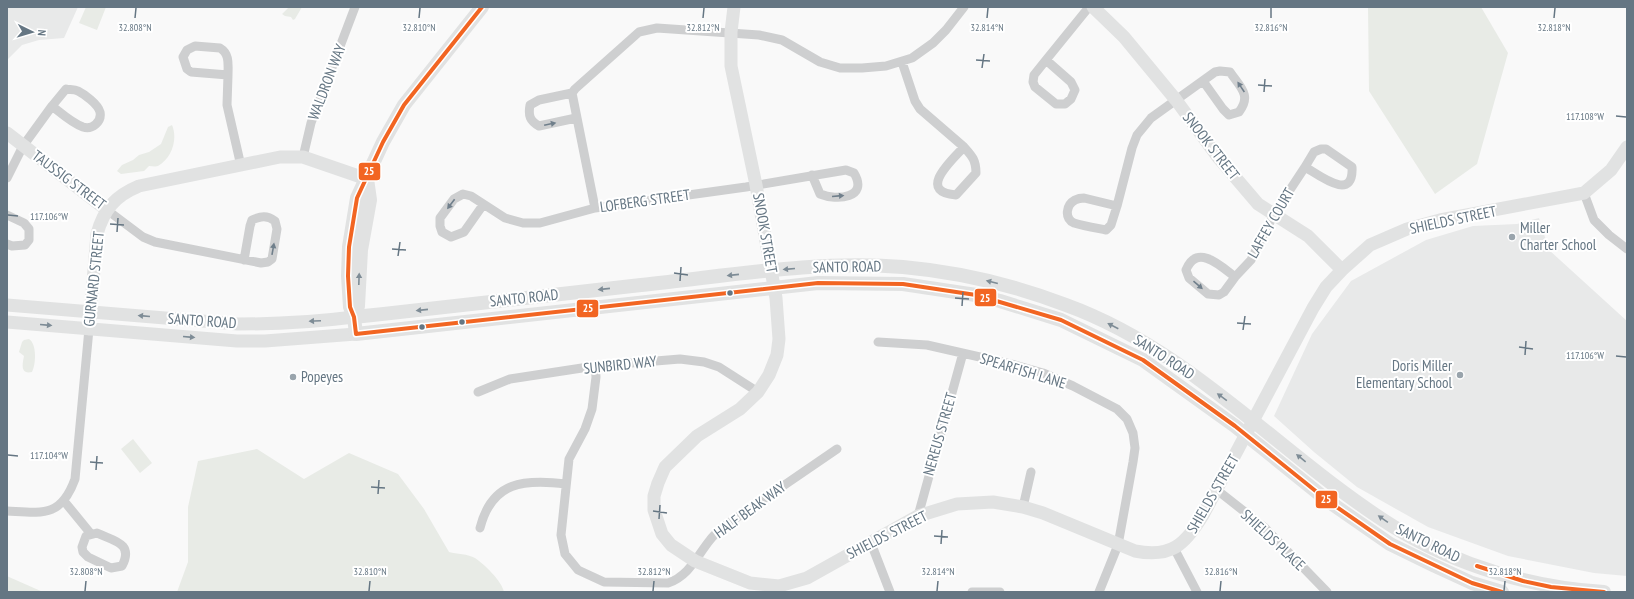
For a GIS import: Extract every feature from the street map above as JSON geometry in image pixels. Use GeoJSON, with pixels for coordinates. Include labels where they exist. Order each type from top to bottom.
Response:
{"type":"FeatureCollection","features":[{"type":"Feature","properties":{"kind":"main road"},"geometry":{"type":"LineString","coordinates":[[356,334],[354,317],[358,306],[360,250],[370,200],[367,179],[383,142],[404,105],[482,7]]}},
{"type":"Feature","properties":{"kind":"main road","name":"SANTO ROAD"},"geometry":{"type":"LineString","coordinates":[[354,317],[817,267],[903,267],[981,279],[1068,305],[1106,322],[1152,346],[1254,420],[1346,494],[1395,528],[1442,552],[1475,566],[1523,581],[1551,587],[1604,592]]}},
{"type":"Feature","properties":{"kind":"main road","name":"SANTO ROAD"},"geometry":{"type":"LineString","coordinates":[[356,334],[818,283],[903,284],[976,295],[1061,320],[1143,360],[1246,435],[1328,501],[1390,544],[1472,583],[1502,592]]}},
{"type":"Feature","properties":{"kind":"street","name":"WALDRON WAY"},"geometry":{"type":"LineString","coordinates":[[303,158],[311,124],[355,7]]}},
{"type":"Feature","properties":{"kind":"street","name":"SNOOK STREET"},"geometry":{"type":"LineString","coordinates":[[694,561],[671,545],[662,534],[654,510],[654,496],[658,483],[665,467],[697,436],[740,409],[758,392],[769,375],[777,355],[779,339],[776,298],[772,271],[731,66],[731,32],[734,7]]}},
{"type":"Feature","properties":{"kind":"street"},"geometry":{"type":"LineString","coordinates":[[595,208],[572,93],[574,89],[639,32],[657,28],[759,35],[782,40],[820,62],[840,68],[862,68],[902,62],[912,58],[946,30],[964,7]]}},
{"type":"Feature","properties":{"kind":"street"},"geometry":{"type":"LineString","coordinates":[[1046,60],[1071,82],[1075,90],[1071,99],[1065,104],[1056,104],[1035,87],[1033,82],[1034,75],[1046,60],[1089,7]]}},
{"type":"Feature","properties":{"kind":"street","name":"SNOOK STREET"},"geometry":{"type":"LineString","coordinates":[[1093,7],[1124,37],[1176,100],[1217,156],[1258,204],[1308,236],[1342,270]]}},
{"type":"Feature","properties":{"kind":"street"},"geometry":{"type":"LineString","coordinates":[[228,75],[191,72],[187,69],[183,56],[187,50],[195,46],[220,48],[224,50],[228,59],[228,75],[227,105],[241,166]]}},
{"type":"Feature","properties":{"kind":"street"},"geometry":{"type":"LineString","coordinates":[[902,62],[915,101],[920,109],[964,147],[976,162],[976,172],[959,193],[956,195],[946,195],[939,188],[937,183],[940,173],[964,147]]}},
{"type":"Feature","properties":{"kind":"street"},"geometry":{"type":"LineString","coordinates":[[1117,206],[1084,198],[1075,200],[1068,206],[1067,211],[1069,218],[1073,222],[1106,230],[1111,225],[1117,206],[1132,148],[1137,134],[1151,118],[1215,72],[1230,72],[1246,95],[1245,105],[1239,112],[1229,115],[1203,81]]}},
{"type":"Feature","properties":{"kind":"street"},"geometry":{"type":"LineString","coordinates":[[7,178],[23,146],[52,106],[66,89],[77,90],[96,105],[100,111],[99,120],[97,124],[87,128],[81,126],[52,106]]}},
{"type":"Feature","properties":{"kind":"street"},"geometry":{"type":"LineString","coordinates":[[572,93],[539,100],[530,105],[528,114],[532,122],[539,126],[576,118]]}},
{"type":"Feature","properties":{"kind":"street","name":"TAUSSIG STREET"},"geometry":{"type":"LineString","coordinates":[[7,133],[143,237],[155,242],[261,264],[272,259],[277,229],[275,221],[271,218],[264,216],[252,220],[244,260]]}},
{"type":"Feature","properties":{"kind":"street","name":"SHIELDS STREET"},"geometry":{"type":"LineString","coordinates":[[694,561],[750,583],[779,586],[807,578],[918,516],[957,504],[993,502],[1023,507],[1043,513],[1135,551],[1164,553],[1187,539],[1197,526],[1313,308],[1326,287],[1342,270],[1370,245],[1407,229],[1440,220],[1584,193],[1611,170],[1627,147]]}},
{"type":"Feature","properties":{"kind":"street","name":"LAFFEY COURT"},"geometry":{"type":"LineString","coordinates":[[1235,277],[1210,259],[1199,257],[1189,262],[1186,270],[1189,278],[1208,294],[1219,295],[1224,292],[1235,277],[1251,260],[1274,214],[1314,152],[1321,149],[1326,149],[1352,167],[1352,177],[1348,183],[1343,185],[1335,185],[1305,167]]}},
{"type":"Feature","properties":{"kind":"street","name":"GURNARD STREET"},"geometry":{"type":"LineString","coordinates":[[64,501],[70,492],[75,479],[97,234],[101,221],[113,201],[139,186],[280,157],[303,158],[367,179]]}},
{"type":"Feature","properties":{"kind":"street","name":"LOFBERG STREET"},"geometry":{"type":"LineString","coordinates":[[483,205],[464,232],[451,237],[442,232],[440,218],[454,199],[462,194],[471,196],[505,218],[528,223],[540,223],[595,208],[756,185],[812,175],[846,170],[854,173],[858,180],[858,187],[854,194],[829,197],[820,194],[812,175]]}},
{"type":"Feature","properties":{"kind":"street"},"geometry":{"type":"LineString","coordinates":[[1584,193],[1594,220],[1609,235],[1627,249]]}},
{"type":"Feature","properties":{"kind":"street"},"geometry":{"type":"LineString","coordinates":[[7,215],[24,223],[29,229],[29,240],[25,245],[12,246],[7,244]]}},
{"type":"Feature","properties":{"kind":"street","name":"SANTO ROAD"},"geometry":{"type":"LineString","coordinates":[[7,305],[238,324],[322,321],[354,317]]}},
{"type":"Feature","properties":{"kind":"street","name":"SANTO ROAD"},"geometry":{"type":"LineString","coordinates":[[7,322],[237,341],[265,341],[356,334]]}},
{"type":"Feature","properties":{"kind":"street","name":"SPEARFISH LANE"},"geometry":{"type":"LineString","coordinates":[[878,342],[927,345],[1015,365],[1043,373],[1096,397],[1117,409],[1127,419],[1133,433],[1135,448],[1118,545],[1099,592]]}},
{"type":"Feature","properties":{"kind":"street","name":"NEREUS STREET"},"geometry":{"type":"LineString","coordinates":[[918,516],[920,501],[963,353]]}},
{"type":"Feature","properties":{"kind":"street","name":"SUNBIRD WAY"},"geometry":{"type":"LineString","coordinates":[[478,392],[510,379],[595,366],[688,359],[719,367],[758,392]]}},
{"type":"Feature","properties":{"kind":"street","name":"HALF BEAK WAY"},"geometry":{"type":"LineString","coordinates":[[595,366],[596,377],[592,409],[585,429],[569,459],[562,535],[565,554],[578,570],[604,582],[668,583],[678,580],[688,571],[710,539],[726,524],[837,449]]}},
{"type":"Feature","properties":{"kind":"street"},"geometry":{"type":"LineString","coordinates":[[1023,507],[1031,472]]}},
{"type":"Feature","properties":{"kind":"street"},"geometry":{"type":"LineString","coordinates":[[480,528],[483,514],[489,504],[498,494],[508,488],[530,481],[566,484]]}},
{"type":"Feature","properties":{"kind":"street","name":"SHIELDS PLACE"},"geometry":{"type":"LineString","coordinates":[[1217,490],[1264,527],[1327,592]]}},
{"type":"Feature","properties":{"kind":"street"},"geometry":{"type":"LineString","coordinates":[[7,511],[42,513],[56,508],[64,501],[91,534]]}},
{"type":"Feature","properties":{"kind":"street"},"geometry":{"type":"LineString","coordinates":[[91,534],[97,534],[121,544],[126,551],[127,557],[122,566],[111,568],[88,557],[83,552],[82,547],[86,536],[91,534]]}},
{"type":"Feature","properties":{"kind":"street"},"geometry":{"type":"LineString","coordinates":[[871,543],[890,592]]}},
{"type":"Feature","properties":{"kind":"street"},"geometry":{"type":"LineString","coordinates":[[1174,548],[1196,592]]}},
{"type":"Feature","properties":{"kind":"street"},"geometry":{"type":"LineString","coordinates":[[972,592],[1000,592]]}},
{"type":"Feature","properties":{"kind":"shaded area"},"geometry":{"type":"Polygon","coordinates":[[[7,7],[78,7],[64,38],[39,40],[22,45],[7,60],[7,7]]]}},
{"type":"Feature","properties":{"kind":"shaded area"},"geometry":{"type":"Polygon","coordinates":[[[86,7],[106,7],[97,30],[79,23],[86,7]]]}},
{"type":"Feature","properties":{"kind":"shaded area"},"geometry":{"type":"Polygon","coordinates":[[[289,7],[302,7],[293,20],[291,17],[282,14],[289,7]]]}},
{"type":"Feature","properties":{"kind":"shaded area"},"geometry":{"type":"Polygon","coordinates":[[[1368,7],[1481,7],[1508,53],[1477,164],[1435,194],[1369,91],[1368,7]]]}},
{"type":"Feature","properties":{"kind":"shaded area"},"geometry":{"type":"Polygon","coordinates":[[[172,125],[174,130],[174,142],[170,153],[163,163],[158,166],[149,166],[144,171],[121,174],[117,171],[122,165],[133,160],[139,155],[149,152],[161,144],[168,127],[172,125]]]}},
{"type":"Feature","properties":{"kind":"shaded area","name":"Doris Miller Elementary School"},"geometry":{"type":"Polygon","coordinates":[[[1539,218],[1549,250],[1627,321],[1627,576],[1594,573],[1508,556],[1428,527],[1357,487],[1314,452],[1274,416],[1312,334],[1351,281],[1426,240],[1473,226],[1517,224],[1539,218]]]}},
{"type":"Feature","properties":{"kind":"shaded area"},"geometry":{"type":"Polygon","coordinates":[[[29,339],[35,350],[35,359],[32,372],[25,372],[23,370],[24,356],[19,352],[22,342],[29,339]]]}},
{"type":"Feature","properties":{"kind":"shaded area"},"geometry":{"type":"Polygon","coordinates":[[[133,439],[152,463],[140,473],[121,449],[133,439]]]}},
{"type":"Feature","properties":{"kind":"shaded area"},"geometry":{"type":"Polygon","coordinates":[[[257,449],[304,479],[349,453],[398,474],[424,509],[449,552],[475,558],[488,568],[500,583],[504,592],[177,592],[188,562],[188,507],[198,461],[257,449]]]}},
{"type":"Feature","properties":{"kind":"shaded area"},"geometry":{"type":"Polygon","coordinates":[[[7,576],[9,577],[43,592],[7,592],[7,576]]]}},
{"type":"Feature","properties":{"kind":"transit line","name":"25"},"geometry":{"type":"LineString","coordinates":[[482,7],[404,105],[383,142],[357,198],[349,247],[348,276],[350,307],[354,317],[356,334],[818,283],[903,284],[976,295],[1061,320],[1143,360],[1235,426],[1328,501],[1390,544],[1472,583],[1502,592]]}},
{"type":"Feature","properties":{"kind":"transit line","name":"25"},"geometry":{"type":"LineString","coordinates":[[1477,566],[1523,581],[1551,587],[1604,592]]}},
{"type":"Feature","properties":{"kind":"place","name":"Miller Charter School"},"geometry":{"type":"Point","coordinates":[1512,237]}},
{"type":"Feature","properties":{"kind":"place","name":"Doris Miller Elementary School"},"geometry":{"type":"Point","coordinates":[1460,375]}},
{"type":"Feature","properties":{"kind":"place","name":"Popeyes"},"geometry":{"type":"Point","coordinates":[293,377]}}]}
